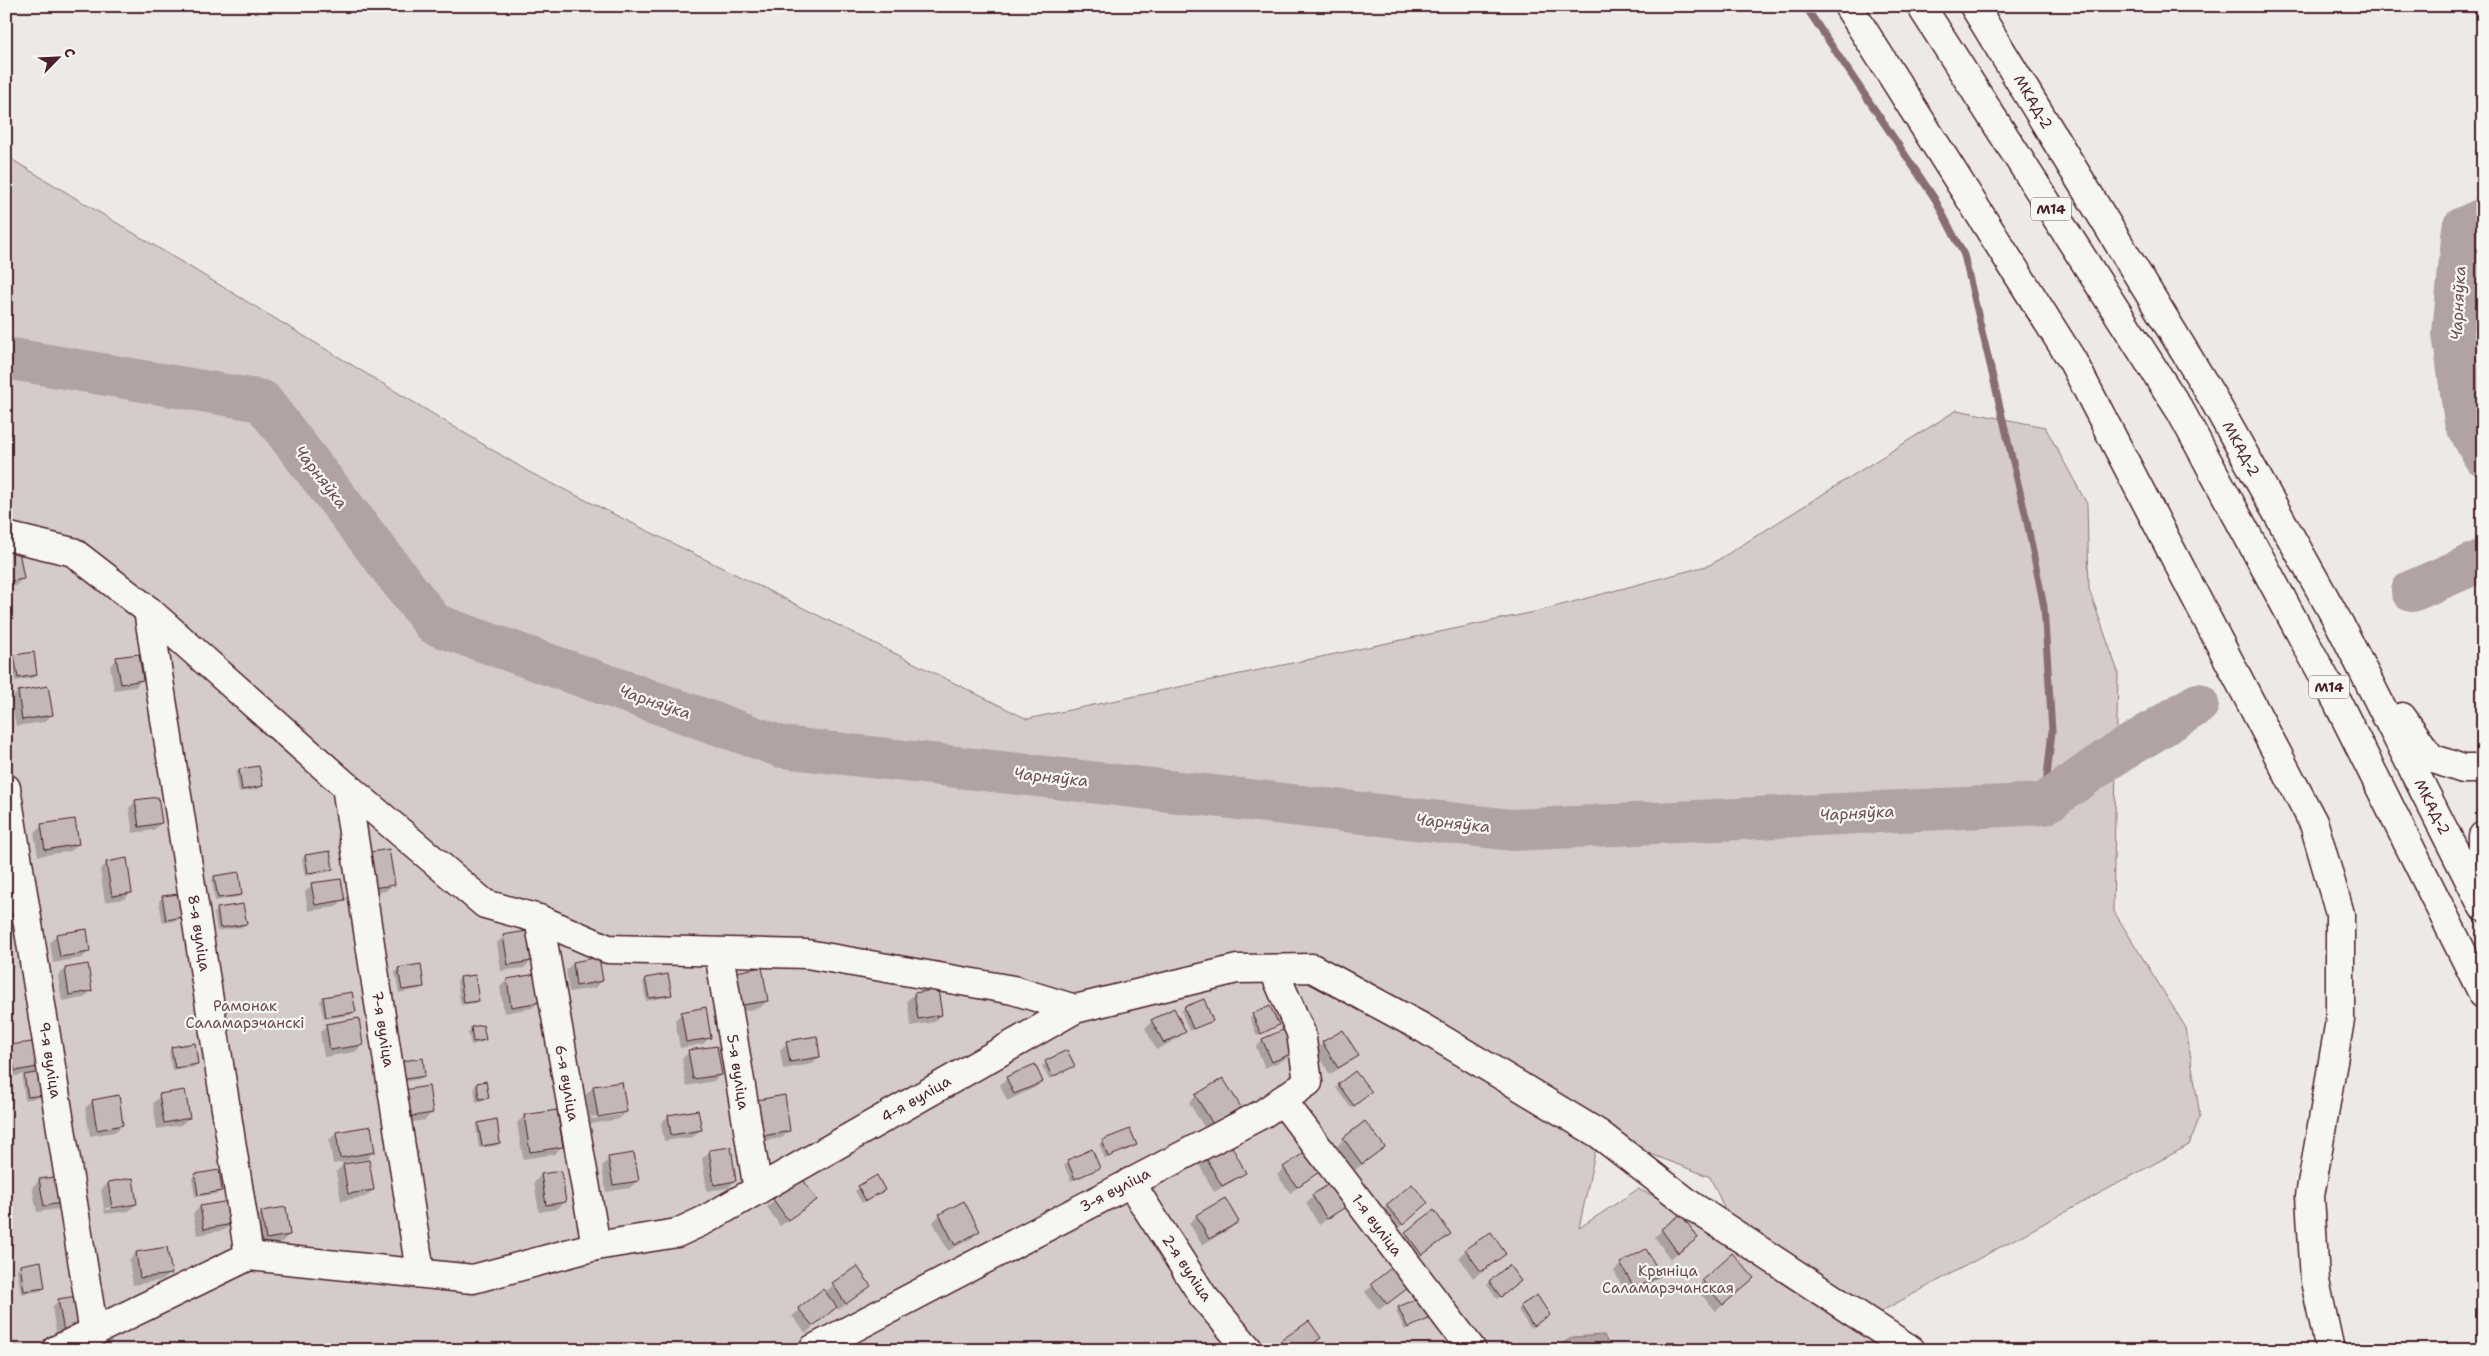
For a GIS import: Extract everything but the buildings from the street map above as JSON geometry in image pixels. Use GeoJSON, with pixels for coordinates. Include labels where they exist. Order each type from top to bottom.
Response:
{"type":"FeatureCollection","features":[{"type":"Feature","properties":{"kind":"main road"},"geometry":{"type":"LineString","coordinates":[[1848,6],[2072,360],[2314,824],[2340,914],[2340,1020],[2310,1196],[2315,1281],[2330,1350]]}},
{"type":"Feature","properties":{"kind":"main road","name":"М14"},"geometry":{"type":"LineString","coordinates":[[1921,6],[2181,412],[2337,701],[2483,994]]}},
{"type":"Feature","properties":{"kind":"main road","name":"МКАД-2"},"geometry":{"type":"LineString","coordinates":[[1974,6],[2211,395],[2340,625],[2483,907]]}},
{"type":"Feature","properties":{"kind":"main road"},"geometry":{"type":"LineString","coordinates":[[6,536],[73,552],[148,610],[346,786],[485,904],[539,919],[608,949],[806,954],[1014,990],[1074,1009]]}},
{"type":"Feature","properties":{"kind":"main road","name":"8-я вуліца"},"geometry":{"type":"LineString","coordinates":[[148,610],[250,1256]]}},
{"type":"Feature","properties":{"kind":"main road"},"geometry":{"type":"LineString","coordinates":[[2340,625],[2431,758],[2463,769],[2483,769]]}},
{"type":"Feature","properties":{"kind":"main road","name":"7-я вуліца"},"geometry":{"type":"LineString","coordinates":[[346,786],[420,1272]]}},
{"type":"Feature","properties":{"kind":"main road","name":"9-я вуліца"},"geometry":{"type":"LineString","coordinates":[[6,788],[94,1332]]}},
{"type":"Feature","properties":{"kind":"main road"},"geometry":{"type":"LineString","coordinates":[[2483,836],[2481,846],[2483,857]]}},
{"type":"Feature","properties":{"kind":"main road","name":"6-я вуліца"},"geometry":{"type":"LineString","coordinates":[[539,919],[596,1246]]}},
{"type":"Feature","properties":{"kind":"main road","name":"5-я вуліца"},"geometry":{"type":"LineString","coordinates":[[719,953],[758,1190]]}},
{"type":"Feature","properties":{"kind":"main road","name":"4-я вуліца"},"geometry":{"type":"LineString","coordinates":[[250,1256],[420,1272],[473,1279],[596,1246],[677,1233],[758,1190],[1074,1009],[1237,969],[1312,968],[1423,1028],[1599,1134],[1692,1206],[1911,1350]]}},
{"type":"Feature","properties":{"kind":"main road","name":"3-я вуліца"},"geometry":{"type":"LineString","coordinates":[[813,1349],[1264,1113],[1308,1082],[1301,1033],[1274,969]]}},
{"type":"Feature","properties":{"kind":"main road","name":"1-я вуліца"},"geometry":{"type":"LineString","coordinates":[[1282,1100],[1472,1350]]}},
{"type":"Feature","properties":{"kind":"main road","name":"2-я вуліца"},"geometry":{"type":"LineString","coordinates":[[1130,1182],[1203,1296],[1249,1350]]}},
{"type":"Feature","properties":{"kind":"main road"},"geometry":{"type":"LineString","coordinates":[[56,1350],[250,1256]]}},
{"type":"Feature","properties":{"kind":"green space"},"geometry":{"type":"Polygon","coordinates":[[[6,156],[529,472],[1027,719],[1539,611],[1710,565],[1957,410],[2045,427],[2087,504],[2089,589],[2118,672],[2113,910],[2186,1028],[2200,1116],[2189,1145],[1867,1319],[1911,1350],[6,1350],[6,156]],[[1599,1134],[1579,1228],[1638,1189],[1736,1233],[1710,1177],[1599,1134]]]}},
{"type":"Feature","properties":{"kind":"shaded area"},"geometry":{"type":"Polygon","coordinates":[[[1604,1335],[1611,1350],[1552,1350],[1573,1337],[1604,1335]]]}},
{"type":"Feature","properties":{"kind":"waterway"},"geometry":{"type":"LineString","coordinates":[[1805,6],[1935,199],[1964,255],[2026,517],[2044,607],[2052,731],[2044,804]]}},
{"type":"Feature","properties":{"kind":"waterway","name":"Чарняўка"},"geometry":{"type":"LineString","coordinates":[[2483,219],[2463,228],[2453,333],[2465,422],[2483,455]]}},
{"type":"Feature","properties":{"kind":"waterway","name":"Чарняўка"},"geometry":{"type":"LineString","coordinates":[[6,358],[262,401],[434,624],[782,747],[1512,830],[2044,804],[2108,759],[2198,704]]}},
{"type":"Feature","properties":{"kind":"waterway","name":"Чарняўка"},"geometry":{"type":"LineString","coordinates":[[2412,591],[2483,560]]}},
{"type":"Feature","properties":{"kind":"park label","name":"Рамонак Саламарэчанскі"},"geometry":{"type":"Point","coordinates":[245,1014]}},
{"type":"Feature","properties":{"kind":"park label","name":"Крыніца Саламарэчанская"},"geometry":{"type":"Point","coordinates":[1668,1280]}}]}
